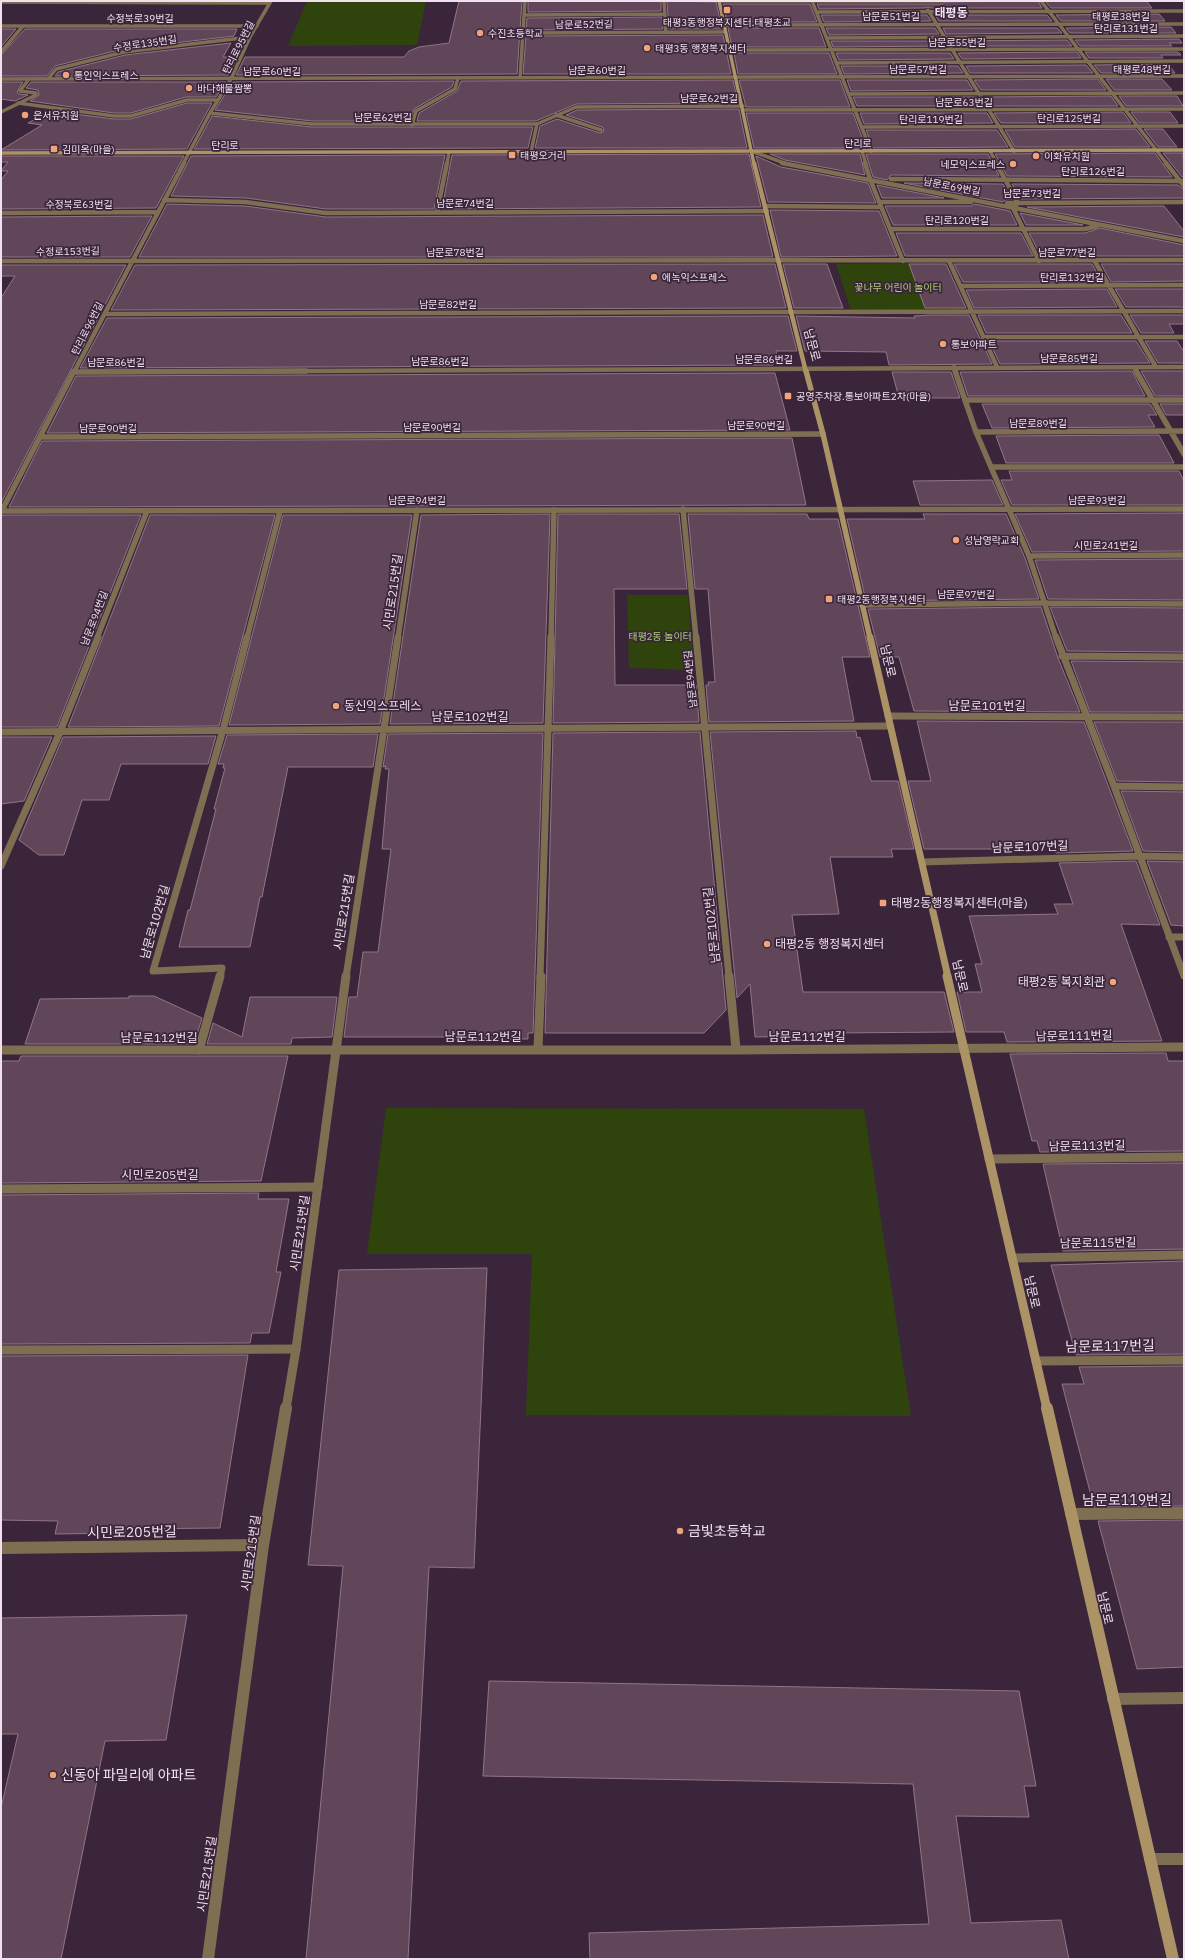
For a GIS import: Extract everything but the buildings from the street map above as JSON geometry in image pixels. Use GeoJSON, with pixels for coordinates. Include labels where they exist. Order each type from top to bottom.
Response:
{"type":"FeatureCollection","features":[{"type":"Feature","properties":{"kind":"main road","name":"남문로"},"geometry":{"type":"LineString","coordinates":[[719,1],[724,28],[744,108],[751,151],[790,312],[823,434],[1173,1959]]}},
{"type":"Feature","properties":{"kind":"main road","name":"탄리로"},"geometry":{"type":"LineString","coordinates":[[1,153],[1184,150]]}},
{"type":"Feature","properties":{"kind":"street"},"geometry":{"type":"LineString","coordinates":[[520,78],[525,1]]}},
{"type":"Feature","properties":{"kind":"street"},"geometry":{"type":"LineString","coordinates":[[664,1],[666,32]]}},
{"type":"Feature","properties":{"kind":"street"},"geometry":{"type":"LineString","coordinates":[[719,1],[942,1]]}},
{"type":"Feature","properties":{"kind":"street"},"geometry":{"type":"LineString","coordinates":[[812,1],[871,150]]}},
{"type":"Feature","properties":{"kind":"street"},"geometry":{"type":"LineString","coordinates":[[923,1],[1014,151]]}},
{"type":"Feature","properties":{"kind":"street"},"geometry":{"type":"LineString","coordinates":[[1041,1],[1182,181],[1184,186]]}},
{"type":"Feature","properties":{"kind":"street"},"geometry":{"type":"LineString","coordinates":[[1,2],[270,2]]}},
{"type":"Feature","properties":{"kind":"street","name":"탄리로95번길"},"geometry":{"type":"LineString","coordinates":[[189,153],[210,113],[231,79],[250,37],[270,2]]}},
{"type":"Feature","properties":{"kind":"street"},"geometry":{"type":"LineString","coordinates":[[817,12],[1184,11]]}},
{"type":"Feature","properties":{"kind":"street","name":"남문로52번길"},"geometry":{"type":"LineString","coordinates":[[525,15],[665,14]]}},
{"type":"Feature","properties":{"kind":"street","name":"남문로51번길"},"geometry":{"type":"LineString","coordinates":[[724,28],[822,24],[1058,24]]}},
{"type":"Feature","properties":{"kind":"street","name":"태평로38번길"},"geometry":{"type":"LineString","coordinates":[[1058,24],[1184,24]]}},
{"type":"Feature","properties":{"kind":"street","name":"수정북로39번길"},"geometry":{"type":"LineString","coordinates":[[1,26],[257,26]]}},
{"type":"Feature","properties":{"kind":"street"},"geometry":{"type":"LineString","coordinates":[[1,52],[23,26]]}},
{"type":"Feature","properties":{"kind":"street","name":"남문로52번길"},"geometry":{"type":"LineString","coordinates":[[523,33],[666,32],[724,28]]}},
{"type":"Feature","properties":{"kind":"street"},"geometry":{"type":"LineString","coordinates":[[827,38],[1068,36]]}},
{"type":"Feature","properties":{"kind":"street","name":"탄리로131번길"},"geometry":{"type":"LineString","coordinates":[[1068,36],[1184,36]]}},
{"type":"Feature","properties":{"kind":"street","name":"수정로135번길"},"geometry":{"type":"LineString","coordinates":[[48,79],[56,69],[124,52],[250,37]]}},
{"type":"Feature","properties":{"kind":"street","name":"남문로55번길"},"geometry":{"type":"LineString","coordinates":[[730,50],[1184,49]]}},
{"type":"Feature","properties":{"kind":"street"},"geometry":{"type":"LineString","coordinates":[[837,63],[1184,61]]}},
{"type":"Feature","properties":{"kind":"street","name":"태평로48번길"},"geometry":{"type":"LineString","coordinates":[[1100,77],[1184,76]]}},
{"type":"Feature","properties":{"kind":"street","name":"남문로60번길"},"geometry":{"type":"LineString","coordinates":[[231,79],[736,77]]}},
{"type":"Feature","properties":{"kind":"street","name":"남문로57번길"},"geometry":{"type":"LineString","coordinates":[[736,77],[1100,77]]}},
{"type":"Feature","properties":{"kind":"street"},"geometry":{"type":"LineString","coordinates":[[412,125],[416,111],[455,88],[458,78]]}},
{"type":"Feature","properties":{"kind":"street"},"geometry":{"type":"LineString","coordinates":[[1,79],[231,79]]}},
{"type":"Feature","properties":{"kind":"street"},"geometry":{"type":"LineString","coordinates":[[1,112],[36,95],[36,93],[20,91],[29,79]]}},
{"type":"Feature","properties":{"kind":"street"},"geometry":{"type":"LineString","coordinates":[[849,94],[1184,93]]}},
{"type":"Feature","properties":{"kind":"street"},"geometry":{"type":"LineString","coordinates":[[18,103],[114,116],[131,116],[187,100],[218,100]]}},
{"type":"Feature","properties":{"kind":"street","name":"남문로62번길"},"geometry":{"type":"LineString","coordinates":[[210,113],[312,124],[537,124],[576,107],[744,108]]}},
{"type":"Feature","properties":{"kind":"street","name":"남문로63번길"},"geometry":{"type":"LineString","coordinates":[[744,108],[855,110],[1184,110]]}},
{"type":"Feature","properties":{"kind":"street"},"geometry":{"type":"LineString","coordinates":[[556,116],[601,130]]}},
{"type":"Feature","properties":{"kind":"street"},"geometry":{"type":"LineString","coordinates":[[531,152],[537,124]]}},
{"type":"Feature","properties":{"kind":"street"},"geometry":{"type":"LineString","coordinates":[[1138,126],[1184,126]]}},
{"type":"Feature","properties":{"kind":"street","name":"탄리로125번길"},"geometry":{"type":"LineString","coordinates":[[1000,127],[1138,126]]}},
{"type":"Feature","properties":{"kind":"street","name":"탄리로119번길"},"geometry":{"type":"LineString","coordinates":[[862,127],[1000,127]]}},
{"type":"Feature","properties":{"kind":"street","name":"남문로69번길"},"geometry":{"type":"LineString","coordinates":[[751,151],[778,162],[991,202],[1013,208],[1184,241]]}},
{"type":"Feature","properties":{"kind":"street"},"geometry":{"type":"LineString","coordinates":[[862,151],[870,179],[903,261]]}},
{"type":"Feature","properties":{"kind":"street"},"geometry":{"type":"LineString","coordinates":[[990,151],[1007,180],[1018,203],[1013,208],[1040,261]]}},
{"type":"Feature","properties":{"kind":"street"},"geometry":{"type":"LineString","coordinates":[[436,212],[449,152]]}},
{"type":"Feature","properties":{"kind":"street","name":"탄리로96번길"},"geometry":{"type":"LineString","coordinates":[[1,512],[189,153]]}},
{"type":"Feature","properties":{"kind":"street","name":"남문로69번길"},"geometry":{"type":"LineString","coordinates":[[870,179],[1007,180]]}},
{"type":"Feature","properties":{"kind":"street","name":"탄리로126번길"},"geometry":{"type":"LineString","coordinates":[[1007,180],[1182,181]]}},
{"type":"Feature","properties":{"kind":"street","name":"남문로74번길"},"geometry":{"type":"LineString","coordinates":[[164,200],[227,200],[298,207],[326,213],[766,208]]}},
{"type":"Feature","properties":{"kind":"street","name":"남문로73번길"},"geometry":{"type":"LineString","coordinates":[[766,208],[991,202],[1184,202]]}},
{"type":"Feature","properties":{"kind":"street","name":"수정북로63번길"},"geometry":{"type":"LineString","coordinates":[[1,213],[157,212]]}},
{"type":"Feature","properties":{"kind":"street","name":"남문로69번길"},"geometry":{"type":"LineString","coordinates":[[1023,228],[1085,229],[1100,225]]}},
{"type":"Feature","properties":{"kind":"street","name":"탄리로120번길"},"geometry":{"type":"LineString","coordinates":[[890,229],[1023,228]]}},
{"type":"Feature","properties":{"kind":"street","name":"남문로78번길"},"geometry":{"type":"LineString","coordinates":[[132,260],[778,262]]}},
{"type":"Feature","properties":{"kind":"street","name":"수정로153번길"},"geometry":{"type":"LineString","coordinates":[[1,267],[3,261],[132,260]]}},
{"type":"Feature","properties":{"kind":"street"},"geometry":{"type":"LineString","coordinates":[[1094,260],[1156,367]]}},
{"type":"Feature","properties":{"kind":"street","name":"남문로77번길"},"geometry":{"type":"LineString","coordinates":[[778,262],[1184,260]]}},
{"type":"Feature","properties":{"kind":"street"},"geometry":{"type":"LineString","coordinates":[[949,261],[997,367]]}},
{"type":"Feature","properties":{"kind":"street","name":"탄리로132번길"},"geometry":{"type":"LineString","coordinates":[[961,286],[1184,285]]}},
{"type":"Feature","properties":{"kind":"street"},"geometry":{"type":"LineString","coordinates":[[971,310],[1184,311]]}},
{"type":"Feature","properties":{"kind":"street","name":"남문로82번길"},"geometry":{"type":"LineString","coordinates":[[105,314],[971,310]]}},
{"type":"Feature","properties":{"kind":"street"},"geometry":{"type":"LineString","coordinates":[[983,337],[1184,337]]}},
{"type":"Feature","properties":{"kind":"street"},"geometry":{"type":"LineString","coordinates":[[954,367],[976,432],[1029,556],[1046,603],[1062,656],[1114,786],[1184,976]]}},
{"type":"Feature","properties":{"kind":"street"},"geometry":{"type":"LineString","coordinates":[[1134,367],[1184,454]]}},
{"type":"Feature","properties":{"kind":"street","name":"남문로85번길"},"geometry":{"type":"LineString","coordinates":[[805,368],[1184,367]]}},
{"type":"Feature","properties":{"kind":"street","name":"남문로86번길"},"geometry":{"type":"LineString","coordinates":[[75,372],[805,368]]}},
{"type":"Feature","properties":{"kind":"street"},"geometry":{"type":"LineString","coordinates":[[965,400],[1184,400]]}},
{"type":"Feature","properties":{"kind":"street","name":"남문로89번길"},"geometry":{"type":"LineString","coordinates":[[976,432],[1184,431]]}},
{"type":"Feature","properties":{"kind":"street","name":"남문로90번길"},"geometry":{"type":"LineString","coordinates":[[40,438],[823,434]]}},
{"type":"Feature","properties":{"kind":"street"},"geometry":{"type":"LineString","coordinates":[[992,468],[1184,467]]}},
{"type":"Feature","properties":{"kind":"street","name":"남문로94번길"},"geometry":{"type":"LineString","coordinates":[[1,512],[683,509],[840,510]]}},
{"type":"Feature","properties":{"kind":"street","name":"남문로94번길"},"geometry":{"type":"LineString","coordinates":[[683,509],[704,727]]}},
{"type":"Feature","properties":{"kind":"street","name":"남문로93번길"},"geometry":{"type":"LineString","coordinates":[[840,510],[1184,509]]}},
{"type":"Feature","properties":{"kind":"street","name":"시민로215번길"},"geometry":{"type":"LineString","coordinates":[[208,1959],[263,1545],[296,1349],[335,1048],[385,729],[417,510]]}},
{"type":"Feature","properties":{"kind":"street"},"geometry":{"type":"LineString","coordinates":[[538,1049],[549,728],[554,510]]}},
{"type":"Feature","properties":{"kind":"street","name":"남문로94번길"},"geometry":{"type":"LineString","coordinates":[[60,732],[147,511]]}},
{"type":"Feature","properties":{"kind":"street"},"geometry":{"type":"LineString","coordinates":[[223,730],[280,511]]}},
{"type":"Feature","properties":{"kind":"street","name":"시민로241번길"},"geometry":{"type":"LineString","coordinates":[[1029,556],[1184,555]]}},
{"type":"Feature","properties":{"kind":"street","name":"남문로97번길"},"geometry":{"type":"LineString","coordinates":[[862,605],[1046,603],[1184,604]]}},
{"type":"Feature","properties":{"kind":"street"},"geometry":{"type":"LineString","coordinates":[[1062,656],[1184,657]]}},
{"type":"Feature","properties":{"kind":"street","name":"남문로101번길"},"geometry":{"type":"LineString","coordinates":[[888,716],[1184,718]]}},
{"type":"Feature","properties":{"kind":"street","name":"남문로102번길"},"geometry":{"type":"LineString","coordinates":[[1,732],[890,726]]}},
{"type":"Feature","properties":{"kind":"street","name":"남문로102번길"},"geometry":{"type":"LineString","coordinates":[[704,727],[736,1049]]}},
{"type":"Feature","properties":{"kind":"street","name":"남문로102번길"},"geometry":{"type":"LineString","coordinates":[[199,1050],[222,968],[153,971],[223,730]]}},
{"type":"Feature","properties":{"kind":"street"},"geometry":{"type":"LineString","coordinates":[[1,866],[60,732]]}},
{"type":"Feature","properties":{"kind":"street"},"geometry":{"type":"LineString","coordinates":[[1114,786],[1184,787]]}},
{"type":"Feature","properties":{"kind":"street","name":"남문로107번길"},"geometry":{"type":"LineString","coordinates":[[922,862],[1140,856],[1184,857]]}},
{"type":"Feature","properties":{"kind":"street"},"geometry":{"type":"LineString","coordinates":[[1169,937],[1184,937]]}},
{"type":"Feature","properties":{"kind":"street","name":"남문로111번길"},"geometry":{"type":"LineString","coordinates":[[965,1050],[1184,1047]]}},
{"type":"Feature","properties":{"kind":"street","name":"남문로112번길"},"geometry":{"type":"LineString","coordinates":[[1,1050],[335,1048],[965,1050]]}},
{"type":"Feature","properties":{"kind":"street","name":"남문로113번길"},"geometry":{"type":"LineString","coordinates":[[989,1159],[1184,1157]]}},
{"type":"Feature","properties":{"kind":"street","name":"시민로205번길"},"geometry":{"type":"LineString","coordinates":[[1,1188],[318,1187]]}},
{"type":"Feature","properties":{"kind":"street","name":"남문로115번길"},"geometry":{"type":"LineString","coordinates":[[1012,1258],[1184,1255]]}},
{"type":"Feature","properties":{"kind":"street"},"geometry":{"type":"LineString","coordinates":[[1,1350],[296,1349]]}},
{"type":"Feature","properties":{"kind":"street","name":"남문로117번길"},"geometry":{"type":"LineString","coordinates":[[1036,1361],[1184,1360]]}},
{"type":"Feature","properties":{"kind":"street","name":"남문로119번길"},"geometry":{"type":"LineString","coordinates":[[1071,1514],[1184,1514]]}},
{"type":"Feature","properties":{"kind":"street","name":"시민로205번길"},"geometry":{"type":"LineString","coordinates":[[1,1548],[263,1545]]}},
{"type":"Feature","properties":{"kind":"street"},"geometry":{"type":"LineString","coordinates":[[1113,1699],[1184,1698]]}},
{"type":"Feature","properties":{"kind":"street"},"geometry":{"type":"LineString","coordinates":[[1150,1859],[1184,1859]]}},
{"type":"Feature","properties":{"kind":"green space"},"geometry":{"type":"Polygon","coordinates":[[[307,1],[426,1],[417,45],[288,46],[307,1]]]}},
{"type":"Feature","properties":{"kind":"green space","name":"꽃나무 어린이 놀이터"},"geometry":{"type":"Polygon","coordinates":[[[942,263],[963,309],[851,310],[836,264],[942,263]]]}},
{"type":"Feature","properties":{"kind":"green space","name":"태평2동 놀이터"},"geometry":{"type":"Polygon","coordinates":[[[627,595],[688,595],[694,670],[629,668],[627,595]]]}},
{"type":"Feature","properties":{"kind":"green space"},"geometry":{"type":"Polygon","coordinates":[[[386,1108],[864,1109],[911,1416],[526,1415],[532,1254],[367,1254],[386,1108]]]}},
{"type":"Feature","properties":{"kind":"place","name":"태평3동행정복지센터.태평초교"},"geometry":{"type":"Point","coordinates":[727,10]}},
{"type":"Feature","properties":{"kind":"place","name":"수진초등학교"},"geometry":{"type":"Point","coordinates":[480,33]}},
{"type":"Feature","properties":{"kind":"place","name":"태평3동 행정복지센터"},"geometry":{"type":"Point","coordinates":[647,48]}},
{"type":"Feature","properties":{"kind":"place","name":"통인익스프레스"},"geometry":{"type":"Point","coordinates":[66,75]}},
{"type":"Feature","properties":{"kind":"place","name":"바다해물짬뽕"},"geometry":{"type":"Point","coordinates":[189,88]}},
{"type":"Feature","properties":{"kind":"place","name":"은서유치원"},"geometry":{"type":"Point","coordinates":[25,115]}},
{"type":"Feature","properties":{"kind":"place","name":"김미옥(마을)"},"geometry":{"type":"Point","coordinates":[54,149]}},
{"type":"Feature","properties":{"kind":"place","name":"태평오거리"},"geometry":{"type":"Point","coordinates":[512,155]}},
{"type":"Feature","properties":{"kind":"place","name":"이화유치원"},"geometry":{"type":"Point","coordinates":[1036,156]}},
{"type":"Feature","properties":{"kind":"place","name":"네모익스프레스"},"geometry":{"type":"Point","coordinates":[1013,164]}},
{"type":"Feature","properties":{"kind":"place","name":"에녹익스프레스"},"geometry":{"type":"Point","coordinates":[654,277]}},
{"type":"Feature","properties":{"kind":"place","name":"통보아파트"},"geometry":{"type":"Point","coordinates":[943,344]}},
{"type":"Feature","properties":{"kind":"place","name":"공영주차장.통보아파트2차(마을)"},"geometry":{"type":"Point","coordinates":[788,396]}},
{"type":"Feature","properties":{"kind":"place","name":"성남영락교회"},"geometry":{"type":"Point","coordinates":[956,540]}},
{"type":"Feature","properties":{"kind":"place","name":"태평2동행정복지센터"},"geometry":{"type":"Point","coordinates":[829,599]}},
{"type":"Feature","properties":{"kind":"place","name":"동신익스프레스"},"geometry":{"type":"Point","coordinates":[336,706]}},
{"type":"Feature","properties":{"kind":"place","name":"태평2동행정복지센터(마을)"},"geometry":{"type":"Point","coordinates":[883,903]}},
{"type":"Feature","properties":{"kind":"place","name":"태평2동 행정복지센터"},"geometry":{"type":"Point","coordinates":[767,944]}},
{"type":"Feature","properties":{"kind":"place","name":"태평2동 복지회관"},"geometry":{"type":"Point","coordinates":[1113,982]}},
{"type":"Feature","properties":{"kind":"place","name":"금빛초등학교"},"geometry":{"type":"Point","coordinates":[680,1531]}},
{"type":"Feature","properties":{"kind":"place","name":"신동아 파밀리에 아파트"},"geometry":{"type":"Point","coordinates":[53,1775]}},
{"type":"Feature","properties":{"kind":"district","name":"태평동"},"geometry":{"type":"Point","coordinates":[951,13]}}]}
